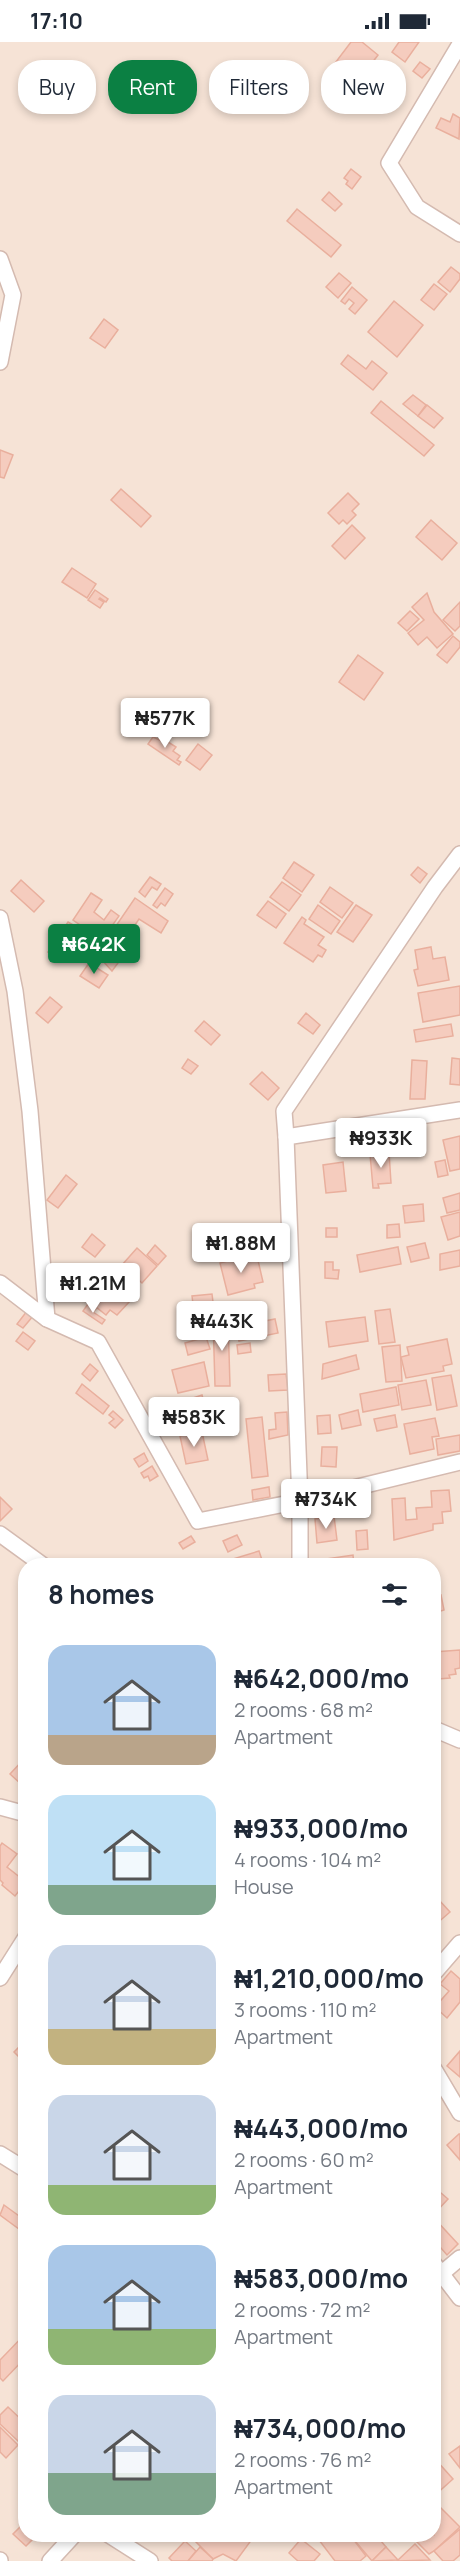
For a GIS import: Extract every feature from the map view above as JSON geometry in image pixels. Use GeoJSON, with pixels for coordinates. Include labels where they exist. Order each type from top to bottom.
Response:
{"type":"FeatureCollection","features":[{"type":"Feature","properties":{"kind":"street"},"geometry":{"type":"LineString","coordinates":[[460,44],[389,163],[417,207],[460,234]]}},
{"type":"Feature","properties":{"kind":"street"},"geometry":{"type":"LineString","coordinates":[[0,259],[13,295],[0,362]]}},
{"type":"Feature","properties":{"kind":"street"},"geometry":{"type":"LineString","coordinates":[[300,1558],[300,1501],[284,1111],[435,887],[460,854]]}},
{"type":"Feature","properties":{"kind":"street"},"geometry":{"type":"LineString","coordinates":[[0,918],[15,991],[30,1111],[47,1318]]}},
{"type":"Feature","properties":{"kind":"street"},"geometry":{"type":"LineString","coordinates":[[286,1137],[460,1110]]}},
{"type":"Feature","properties":{"kind":"street"},"geometry":{"type":"LineString","coordinates":[[0,1283],[47,1318],[98,1342],[198,1521],[300,1501],[460,1462]]}},
{"type":"Feature","properties":{"kind":"street"},"geometry":{"type":"LineString","coordinates":[[0,1534],[34,1558]]}},
{"type":"Feature","properties":{"kind":"street"},"geometry":{"type":"LineString","coordinates":[[441,1731],[460,1740]]}},
{"type":"Feature","properties":{"kind":"street"},"geometry":{"type":"LineString","coordinates":[[0,1807],[18,1812]]}},
{"type":"Feature","properties":{"kind":"street"},"geometry":{"type":"LineString","coordinates":[[441,1965],[460,1943]]}},
{"type":"Feature","properties":{"kind":"street"},"geometry":{"type":"LineString","coordinates":[[0,1978],[18,1950]]}},
{"type":"Feature","properties":{"kind":"street"},"geometry":{"type":"LineString","coordinates":[[441,2081],[460,2113]]}},
{"type":"Feature","properties":{"kind":"street"},"geometry":{"type":"LineString","coordinates":[[0,2154],[18,2165]]}},
{"type":"Feature","properties":{"kind":"street"},"geometry":{"type":"LineString","coordinates":[[441,2267],[460,2258]]}},
{"type":"Feature","properties":{"kind":"street"},"geometry":{"type":"LineString","coordinates":[[441,2274],[460,2298]]}},
{"type":"Feature","properties":{"kind":"street"},"geometry":{"type":"LineString","coordinates":[[50,2561],[68,2542]]}},
{"type":"Feature","properties":{"kind":"street"},"geometry":{"type":"LineString","coordinates":[[120,2542],[150,2561]]}},
{"type":"Feature","properties":{"kind":"shaded area"},"geometry":{"type":"Polygon","coordinates":[[[0,42],[460,42],[460,2561],[0,2561],[0,42]]]}},
{"type":"Feature","properties":{"kind":"building"},"geometry":{"type":"Polygon","coordinates":[[[351,42],[362,42],[378,55],[374,60],[337,60],[351,42]]]}},
{"type":"Feature","properties":{"kind":"building"},"geometry":{"type":"Polygon","coordinates":[[[399,42],[419,42],[406,61],[392,52],[399,42]]]}},
{"type":"Feature","properties":{"kind":"building"},"geometry":{"type":"Polygon","coordinates":[[[420,62],[430,69],[422,78],[413,71],[420,62]]]}},
{"type":"Feature","properties":{"kind":"building"},"geometry":{"type":"Polygon","coordinates":[[[453,114],[460,118],[459,139],[436,128],[441,118],[450,122],[453,114]]]}},
{"type":"Feature","properties":{"kind":"building"},"geometry":{"type":"Polygon","coordinates":[[[351,169],[361,177],[352,189],[346,184],[348,181],[344,178],[351,169]]]}},
{"type":"Feature","properties":{"kind":"building"},"geometry":{"type":"Polygon","coordinates":[[[329,192],[342,204],[335,211],[322,200],[329,192]]]}},
{"type":"Feature","properties":{"kind":"building"},"geometry":{"type":"Polygon","coordinates":[[[297,209],[341,245],[331,257],[287,221],[297,209]]]}},
{"type":"Feature","properties":{"kind":"building"},"geometry":{"type":"Polygon","coordinates":[[[451,267],[460,274],[460,279],[450,292],[438,282],[451,267]]]}},
{"type":"Feature","properties":{"kind":"building"},"geometry":{"type":"Polygon","coordinates":[[[339,273],[351,283],[338,298],[326,287],[339,273]]]}},
{"type":"Feature","properties":{"kind":"building"},"geometry":{"type":"Polygon","coordinates":[[[434,284],[447,294],[434,310],[421,300],[434,284]]]}},
{"type":"Feature","properties":{"kind":"building"},"geometry":{"type":"Polygon","coordinates":[[[352,287],[367,300],[355,314],[349,309],[354,303],[349,299],[345,304],[341,301],[352,287]]]}},
{"type":"Feature","properties":{"kind":"building"},"geometry":{"type":"Polygon","coordinates":[[[394,301],[423,325],[397,357],[368,332],[394,301]]]}},
{"type":"Feature","properties":{"kind":"building"},"geometry":{"type":"Polygon","coordinates":[[[104,319],[118,330],[105,348],[90,338],[104,319]]]}},
{"type":"Feature","properties":{"kind":"building"},"geometry":{"type":"Polygon","coordinates":[[[348,355],[366,369],[372,361],[387,373],[373,390],[341,364],[348,355]]]}},
{"type":"Feature","properties":{"kind":"building"},"geometry":{"type":"Polygon","coordinates":[[[413,395],[426,405],[418,416],[403,404],[413,395]]]}},
{"type":"Feature","properties":{"kind":"building"},"geometry":{"type":"Polygon","coordinates":[[[381,401],[434,445],[424,456],[371,413],[381,401]]]}},
{"type":"Feature","properties":{"kind":"building"},"geometry":{"type":"Polygon","coordinates":[[[427,405],[443,418],[434,428],[418,416],[427,405]]]}},
{"type":"Feature","properties":{"kind":"building"},"geometry":{"type":"Polygon","coordinates":[[[0,450],[13,455],[4,478],[0,477],[0,450]]]}},
{"type":"Feature","properties":{"kind":"building"},"geometry":{"type":"Polygon","coordinates":[[[121,489],[151,516],[141,527],[111,500],[121,489]]]}},
{"type":"Feature","properties":{"kind":"building"},"geometry":{"type":"Polygon","coordinates":[[[348,493],[359,504],[352,511],[356,515],[347,524],[343,520],[339,524],[328,513],[348,493]]]}},
{"type":"Feature","properties":{"kind":"building"},"geometry":{"type":"Polygon","coordinates":[[[431,520],[457,543],[442,560],[416,537],[431,520]]]}},
{"type":"Feature","properties":{"kind":"building"},"geometry":{"type":"Polygon","coordinates":[[[352,525],[365,538],[345,559],[332,546],[352,525]]]}},
{"type":"Feature","properties":{"kind":"building"},"geometry":{"type":"Polygon","coordinates":[[[72,568],[96,584],[87,598],[62,582],[72,568]]]}},
{"type":"Feature","properties":{"kind":"building"},"geometry":{"type":"Polygon","coordinates":[[[95,590],[108,599],[106,602],[99,599],[104,602],[100,608],[88,600],[95,590]]]}},
{"type":"Feature","properties":{"kind":"building"},"geometry":{"type":"Polygon","coordinates":[[[427,593],[434,612],[453,634],[437,648],[427,637],[418,645],[408,633],[424,620],[412,607],[427,593]]]}},
{"type":"Feature","properties":{"kind":"building"},"geometry":{"type":"Polygon","coordinates":[[[460,602],[460,626],[455,631],[443,620],[460,602]]]}},
{"type":"Feature","properties":{"kind":"building"},"geometry":{"type":"Polygon","coordinates":[[[410,611],[419,619],[407,631],[398,623],[410,611]]]}},
{"type":"Feature","properties":{"kind":"building"},"geometry":{"type":"Polygon","coordinates":[[[453,636],[460,642],[460,647],[447,663],[437,655],[453,636]]]}},
{"type":"Feature","properties":{"kind":"building"},"geometry":{"type":"Polygon","coordinates":[[[358,655],[383,673],[364,700],[339,682],[358,655]]]}},
{"type":"Feature","properties":{"kind":"building"},"geometry":{"type":"Polygon","coordinates":[[[153,737],[164,742],[165,740],[176,747],[173,751],[180,756],[177,760],[181,762],[179,765],[148,744],[153,737]]]}},
{"type":"Feature","properties":{"kind":"building"},"geometry":{"type":"Polygon","coordinates":[[[198,744],[212,755],[200,770],[186,760],[198,744]]]}},
{"type":"Feature","properties":{"kind":"building"},"geometry":{"type":"Polygon","coordinates":[[[294,862],[314,875],[302,892],[283,878],[294,862]]]}},
{"type":"Feature","properties":{"kind":"building"},"geometry":{"type":"Polygon","coordinates":[[[418,867],[427,874],[420,883],[411,875],[418,867]]]}},
{"type":"Feature","properties":{"kind":"building"},"geometry":{"type":"Polygon","coordinates":[[[150,877],[161,884],[157,890],[152,887],[145,897],[139,892],[150,877]]]}},
{"type":"Feature","properties":{"kind":"building"},"geometry":{"type":"Polygon","coordinates":[[[21,880],[44,901],[34,912],[11,891],[21,880]]]}},
{"type":"Feature","properties":{"kind":"building"},"geometry":{"type":"Polygon","coordinates":[[[282,882],[301,895],[289,911],[270,897],[282,882]]]}},
{"type":"Feature","properties":{"kind":"building"},"geometry":{"type":"Polygon","coordinates":[[[330,887],[353,903],[342,918],[320,902],[330,887]]]}},
{"type":"Feature","properties":{"kind":"building"},"geometry":{"type":"Polygon","coordinates":[[[165,888],[173,894],[165,906],[161,903],[157,908],[153,905],[165,888]]]}},
{"type":"Feature","properties":{"kind":"building"},"geometry":{"type":"Polygon","coordinates":[[[91,893],[102,900],[94,912],[104,920],[111,910],[119,916],[102,940],[73,920],[91,893]]]}},
{"type":"Feature","properties":{"kind":"building"},"geometry":{"type":"Polygon","coordinates":[[[135,898],[168,921],[161,933],[139,919],[118,950],[105,942],[135,898]]]}},
{"type":"Feature","properties":{"kind":"building"},"geometry":{"type":"Polygon","coordinates":[[[268,901],[286,914],[276,928],[257,915],[268,901]]]}},
{"type":"Feature","properties":{"kind":"building"},"geometry":{"type":"Polygon","coordinates":[[[318,905],[340,921],[331,934],[309,919],[318,905]]]}},
{"type":"Feature","properties":{"kind":"building"},"geometry":{"type":"Polygon","coordinates":[[[356,905],[372,915],[353,942],[337,932],[356,905]]]}},
{"type":"Feature","properties":{"kind":"building"},"geometry":{"type":"Polygon","coordinates":[[[302,917],[306,920],[304,924],[324,937],[318,945],[326,950],[322,957],[318,955],[313,962],[284,943],[302,917]]]}},
{"type":"Feature","properties":{"kind":"building"},"geometry":{"type":"Polygon","coordinates":[[[68,922],[80,929],[60,960],[48,952],[68,922]]]}},
{"type":"Feature","properties":{"kind":"building"},"geometry":{"type":"Polygon","coordinates":[[[431,947],[433,959],[445,957],[449,980],[418,986],[414,970],[418,969],[415,950],[431,947]]]}},
{"type":"Feature","properties":{"kind":"building"},"geometry":{"type":"Polygon","coordinates":[[[105,953],[118,963],[112,971],[101,959],[105,953]]]}},
{"type":"Feature","properties":{"kind":"building"},"geometry":{"type":"Polygon","coordinates":[[[89,963],[108,975],[99,988],[80,976],[89,963]]]}},
{"type":"Feature","properties":{"kind":"building"},"geometry":{"type":"Polygon","coordinates":[[[460,986],[460,1015],[423,1022],[418,993],[460,986]]]}},
{"type":"Feature","properties":{"kind":"building"},"geometry":{"type":"Polygon","coordinates":[[[50,997],[62,1007],[48,1023],[36,1013],[50,997]]]}},
{"type":"Feature","properties":{"kind":"building"},"geometry":{"type":"Polygon","coordinates":[[[306,1013],[320,1025],[313,1034],[298,1023],[306,1013]]]}},
{"type":"Feature","properties":{"kind":"building"},"geometry":{"type":"Polygon","coordinates":[[[204,1021],[220,1035],[211,1045],[195,1031],[204,1021]]]}},
{"type":"Feature","properties":{"kind":"building"},"geometry":{"type":"Polygon","coordinates":[[[451,1024],[453,1036],[416,1042],[414,1030],[451,1024]]]}},
{"type":"Feature","properties":{"kind":"building"},"geometry":{"type":"Polygon","coordinates":[[[452,1058],[460,1059],[460,1085],[450,1084],[452,1058]]]}},
{"type":"Feature","properties":{"kind":"building"},"geometry":{"type":"Polygon","coordinates":[[[188,1059],[198,1066],[191,1074],[182,1068],[188,1059]]]}},
{"type":"Feature","properties":{"kind":"building"},"geometry":{"type":"Polygon","coordinates":[[[412,1060],[427,1061],[425,1099],[410,1099],[412,1060]]]}},
{"type":"Feature","properties":{"kind":"building"},"geometry":{"type":"Polygon","coordinates":[[[262,1072],[279,1088],[268,1100],[250,1084],[262,1072]]]}},
{"type":"Feature","properties":{"kind":"building"},"geometry":{"type":"Polygon","coordinates":[[[460,1136],[460,1169],[450,1171],[443,1140],[460,1136]]]}},
{"type":"Feature","properties":{"kind":"building"},"geometry":{"type":"Polygon","coordinates":[[[389,1152],[391,1183],[378,1184],[379,1188],[373,1188],[370,1154],[389,1152]]]}},
{"type":"Feature","properties":{"kind":"building"},"geometry":{"type":"Polygon","coordinates":[[[445,1160],[448,1175],[438,1177],[435,1162],[445,1160]]]}},
{"type":"Feature","properties":{"kind":"building"},"geometry":{"type":"Polygon","coordinates":[[[343,1162],[346,1191],[326,1193],[323,1165],[343,1162]]]}},
{"type":"Feature","properties":{"kind":"building"},"geometry":{"type":"Polygon","coordinates":[[[66,1175],[77,1184],[58,1208],[47,1200],[66,1175]]]}},
{"type":"Feature","properties":{"kind":"building"},"geometry":{"type":"Polygon","coordinates":[[[460,1193],[460,1210],[447,1213],[443,1198],[460,1193]]]}},
{"type":"Feature","properties":{"kind":"building"},"geometry":{"type":"Polygon","coordinates":[[[423,1204],[424,1221],[405,1223],[403,1206],[423,1204]]]}},
{"type":"Feature","properties":{"kind":"building"},"geometry":{"type":"Polygon","coordinates":[[[460,1212],[460,1236],[448,1240],[441,1217],[460,1212]]]}},
{"type":"Feature","properties":{"kind":"building"},"geometry":{"type":"Polygon","coordinates":[[[399,1224],[400,1237],[387,1238],[387,1225],[399,1224]]]}},
{"type":"Feature","properties":{"kind":"building"},"geometry":{"type":"Polygon","coordinates":[[[326,1228],[337,1228],[337,1237],[326,1237],[326,1228]]]}},
{"type":"Feature","properties":{"kind":"building"},"geometry":{"type":"Polygon","coordinates":[[[92,1234],[105,1245],[95,1257],[82,1247],[92,1234]]]}},
{"type":"Feature","properties":{"kind":"building"},"geometry":{"type":"Polygon","coordinates":[[[425,1243],[429,1258],[411,1262],[407,1247],[425,1243]]]}},
{"type":"Feature","properties":{"kind":"building"},"geometry":{"type":"Polygon","coordinates":[[[155,1245],[166,1256],[158,1265],[147,1255],[155,1245]]]}},
{"type":"Feature","properties":{"kind":"building"},"geometry":{"type":"Polygon","coordinates":[[[398,1247],[401,1264],[360,1272],[357,1255],[398,1247]]]}},
{"type":"Feature","properties":{"kind":"building"},"geometry":{"type":"Polygon","coordinates":[[[137,1248],[157,1266],[142,1283],[122,1265],[137,1248]]]}},
{"type":"Feature","properties":{"kind":"building"},"geometry":{"type":"Polygon","coordinates":[[[460,1250],[460,1266],[440,1270],[440,1254],[460,1250]]]}},
{"type":"Feature","properties":{"kind":"building"},"geometry":{"type":"Polygon","coordinates":[[[246,1256],[246,1259],[257,1256],[263,1282],[254,1284],[255,1288],[228,1295],[220,1263],[246,1256]]]}},
{"type":"Feature","properties":{"kind":"building"},"geometry":{"type":"Polygon","coordinates":[[[325,1262],[333,1262],[333,1270],[339,1270],[338,1279],[325,1278],[325,1262]]]}},
{"type":"Feature","properties":{"kind":"building"},"geometry":{"type":"Polygon","coordinates":[[[91,1266],[103,1274],[93,1287],[81,1279],[91,1266]]]}},
{"type":"Feature","properties":{"kind":"building"},"geometry":{"type":"Polygon","coordinates":[[[108,1281],[130,1301],[117,1315],[110,1310],[106,1315],[91,1303],[108,1281]]]}},
{"type":"Feature","properties":{"kind":"building"},"geometry":{"type":"Polygon","coordinates":[[[212,1294],[214,1310],[194,1312],[192,1296],[212,1294]]]}},
{"type":"Feature","properties":{"kind":"building"},"geometry":{"type":"Polygon","coordinates":[[[88,1304],[96,1309],[93,1312],[105,1320],[102,1324],[83,1311],[88,1304]]]}},
{"type":"Feature","properties":{"kind":"building"},"geometry":{"type":"Polygon","coordinates":[[[390,1309],[395,1342],[379,1344],[375,1311],[390,1309]]]}},
{"type":"Feature","properties":{"kind":"building"},"geometry":{"type":"Polygon","coordinates":[[[27,1311],[33,1316],[23,1328],[17,1324],[27,1311]]]}},
{"type":"Feature","properties":{"kind":"building"},"geometry":{"type":"Polygon","coordinates":[[[365,1317],[368,1341],[329,1347],[326,1322],[365,1317]]]}},
{"type":"Feature","properties":{"kind":"building"},"geometry":{"type":"Polygon","coordinates":[[[213,1318],[228,1318],[230,1386],[215,1386],[213,1318]]]}},
{"type":"Feature","properties":{"kind":"building"},"geometry":{"type":"Polygon","coordinates":[[[275,1319],[278,1333],[239,1341],[236,1327],[275,1319]]]}},
{"type":"Feature","properties":{"kind":"building"},"geometry":{"type":"Polygon","coordinates":[[[23,1332],[35,1341],[28,1350],[16,1341],[23,1332]]]}},
{"type":"Feature","properties":{"kind":"building"},"geometry":{"type":"Polygon","coordinates":[[[206,1337],[210,1349],[188,1355],[185,1343],[206,1337]]]}},
{"type":"Feature","properties":{"kind":"building"},"geometry":{"type":"Polygon","coordinates":[[[447,1339],[452,1364],[443,1366],[444,1371],[406,1378],[401,1357],[409,1355],[407,1347],[447,1339]]]}},
{"type":"Feature","properties":{"kind":"building"},"geometry":{"type":"Polygon","coordinates":[[[250,1343],[251,1352],[238,1354],[237,1345],[250,1343]]]}},
{"type":"Feature","properties":{"kind":"building"},"geometry":{"type":"Polygon","coordinates":[[[400,1345],[402,1381],[386,1382],[382,1347],[400,1345]]]}},
{"type":"Feature","properties":{"kind":"building"},"geometry":{"type":"Polygon","coordinates":[[[356,1355],[359,1369],[322,1379],[323,1364],[356,1355]]]}},
{"type":"Feature","properties":{"kind":"building"},"geometry":{"type":"Polygon","coordinates":[[[204,1362],[209,1386],[178,1393],[172,1370],[204,1362]]]}},
{"type":"Feature","properties":{"kind":"building"},"geometry":{"type":"Polygon","coordinates":[[[90,1364],[98,1371],[90,1381],[82,1374],[90,1364]]]}},
{"type":"Feature","properties":{"kind":"building"},"geometry":{"type":"Polygon","coordinates":[[[286,1374],[288,1390],[269,1391],[268,1375],[286,1374]]]}},
{"type":"Feature","properties":{"kind":"building"},"geometry":{"type":"Polygon","coordinates":[[[451,1375],[457,1406],[437,1410],[432,1378],[451,1375]]]}},
{"type":"Feature","properties":{"kind":"building"},"geometry":{"type":"Polygon","coordinates":[[[426,1380],[431,1405],[402,1410],[398,1385],[426,1380]]]}},
{"type":"Feature","properties":{"kind":"building"},"geometry":{"type":"Polygon","coordinates":[[[82,1384],[109,1406],[103,1414],[76,1393],[82,1384]]]}},
{"type":"Feature","properties":{"kind":"building"},"geometry":{"type":"Polygon","coordinates":[[[396,1387],[399,1405],[363,1412],[360,1394],[396,1387]]]}},
{"type":"Feature","properties":{"kind":"building"},"geometry":{"type":"Polygon","coordinates":[[[202,1395],[206,1410],[184,1416],[181,1402],[202,1395]]]}},
{"type":"Feature","properties":{"kind":"building"},"geometry":{"type":"Polygon","coordinates":[[[358,1410],[361,1425],[342,1429],[339,1415],[358,1410]]]}},
{"type":"Feature","properties":{"kind":"building"},"geometry":{"type":"Polygon","coordinates":[[[113,1411],[123,1420],[115,1428],[109,1423],[114,1419],[109,1415],[113,1411]]]}},
{"type":"Feature","properties":{"kind":"building"},"geometry":{"type":"Polygon","coordinates":[[[287,1412],[288,1435],[269,1439],[269,1430],[276,1429],[275,1413],[287,1412]]]}},
{"type":"Feature","properties":{"kind":"building"},"geometry":{"type":"Polygon","coordinates":[[[330,1415],[331,1433],[318,1434],[317,1416],[330,1415]]]}},
{"type":"Feature","properties":{"kind":"building"},"geometry":{"type":"Polygon","coordinates":[[[395,1415],[397,1427],[377,1431],[374,1419],[395,1415]]]}},
{"type":"Feature","properties":{"kind":"building"},"geometry":{"type":"Polygon","coordinates":[[[262,1417],[268,1476],[252,1478],[246,1419],[262,1417]]]}},
{"type":"Feature","properties":{"kind":"building"},"geometry":{"type":"Polygon","coordinates":[[[435,1418],[439,1436],[432,1437],[434,1449],[410,1454],[404,1424],[435,1418]]]}},
{"type":"Feature","properties":{"kind":"building"},"geometry":{"type":"Polygon","coordinates":[[[202,1432],[208,1460],[186,1464],[180,1436],[202,1432]]]}},
{"type":"Feature","properties":{"kind":"building"},"geometry":{"type":"Polygon","coordinates":[[[460,1435],[460,1451],[438,1455],[436,1439],[460,1435]]]}},
{"type":"Feature","properties":{"kind":"building"},"geometry":{"type":"Polygon","coordinates":[[[322,1447],[337,1447],[336,1467],[321,1466],[322,1447]]]}},
{"type":"Feature","properties":{"kind":"building"},"geometry":{"type":"Polygon","coordinates":[[[144,1453],[148,1461],[139,1467],[134,1459],[144,1453]]]}},
{"type":"Feature","properties":{"kind":"building"},"geometry":{"type":"Polygon","coordinates":[[[152,1466],[158,1476],[150,1481],[148,1476],[144,1478],[141,1473],[152,1466]]]}},
{"type":"Feature","properties":{"kind":"building"},"geometry":{"type":"Polygon","coordinates":[[[269,1487],[270,1497],[253,1500],[252,1490],[269,1487]]]}},
{"type":"Feature","properties":{"kind":"building"},"geometry":{"type":"Polygon","coordinates":[[[449,1490],[451,1511],[442,1512],[443,1523],[433,1524],[433,1530],[394,1540],[392,1499],[405,1498],[406,1520],[417,1519],[416,1508],[432,1507],[431,1491],[449,1490]]]}},
{"type":"Feature","properties":{"kind":"building"},"geometry":{"type":"Polygon","coordinates":[[[0,1497],[12,1509],[0,1521],[0,1497]]]}},
{"type":"Feature","properties":{"kind":"building"},"geometry":{"type":"Polygon","coordinates":[[[334,1516],[337,1540],[317,1543],[315,1519],[334,1516]]]}},
{"type":"Feature","properties":{"kind":"building"},"geometry":{"type":"Polygon","coordinates":[[[367,1530],[368,1549],[357,1550],[356,1531],[367,1530]]]}},
{"type":"Feature","properties":{"kind":"building"},"geometry":{"type":"Polygon","coordinates":[[[237,1535],[242,1545],[228,1552],[223,1541],[237,1535]]]}},
{"type":"Feature","properties":{"kind":"building"},"geometry":{"type":"Polygon","coordinates":[[[191,1536],[195,1542],[183,1549],[179,1543],[191,1536]]]}},
{"type":"Feature","properties":{"kind":"building"},"geometry":{"type":"Polygon","coordinates":[[[259,1551],[261,1558],[236,1558],[259,1551]]]}},
{"type":"Feature","properties":{"kind":"building"},"geometry":{"type":"Polygon","coordinates":[[[353,1555],[353,1558],[333,1558],[353,1555]]]}},
{"type":"Feature","properties":{"kind":"building"},"geometry":{"type":"Polygon","coordinates":[[[441,1595],[444,1610],[441,1611],[441,1595]]]}},
{"type":"Feature","properties":{"kind":"building"},"geometry":{"type":"Polygon","coordinates":[[[460,1650],[460,1668],[455,1669],[456,1674],[449,1675],[450,1678],[441,1679],[441,1651],[460,1650]]]}},
{"type":"Feature","properties":{"kind":"building"},"geometry":{"type":"Polygon","coordinates":[[[18,1766],[18,1781],[10,1774],[18,1766]]]}},
{"type":"Feature","properties":{"kind":"building"},"geometry":{"type":"Polygon","coordinates":[[[2,1843],[17,1854],[7,1867],[18,1876],[18,1892],[15,1896],[2,1885],[0,1880],[0,1846],[2,1843]]]}},
{"type":"Feature","properties":{"kind":"building"},"geometry":{"type":"Polygon","coordinates":[[[441,1902],[450,1912],[441,1920],[441,1902]]]}},
{"type":"Feature","properties":{"kind":"building"},"geometry":{"type":"Polygon","coordinates":[[[451,1971],[460,1979],[460,2002],[447,2018],[441,2012],[441,2000],[449,1991],[441,1983],[451,1971]]]}},
{"type":"Feature","properties":{"kind":"building"},"geometry":{"type":"Polygon","coordinates":[[[460,2051],[460,2077],[447,2066],[460,2051]]]}},
{"type":"Feature","properties":{"kind":"building"},"geometry":{"type":"Polygon","coordinates":[[[460,2134],[460,2160],[447,2145],[460,2134]]]}},
{"type":"Feature","properties":{"kind":"building"},"geometry":{"type":"Polygon","coordinates":[[[441,2193],[448,2199],[441,2206],[441,2193]]]}},
{"type":"Feature","properties":{"kind":"building"},"geometry":{"type":"Polygon","coordinates":[[[4,2205],[18,2215],[18,2228],[0,2215],[4,2205]]]}},
{"type":"Feature","properties":{"kind":"building"},"geometry":{"type":"Polygon","coordinates":[[[441,2226],[458,2244],[447,2255],[441,2248],[441,2226]]]}},
{"type":"Feature","properties":{"kind":"building"},"geometry":{"type":"Polygon","coordinates":[[[18,2341],[18,2365],[3,2381],[0,2378],[0,2360],[18,2341]]]}},
{"type":"Feature","properties":{"kind":"building"},"geometry":{"type":"Polygon","coordinates":[[[8,2407],[18,2416],[18,2441],[0,2424],[0,2415],[8,2407]]]}},
{"type":"Feature","properties":{"kind":"building"},"geometry":{"type":"Polygon","coordinates":[[[0,2427],[18,2445],[6,2458],[0,2452],[0,2427]]]}},
{"type":"Feature","properties":{"kind":"building"},"geometry":{"type":"Polygon","coordinates":[[[460,2446],[460,2468],[449,2454],[460,2446]]]}},
{"type":"Feature","properties":{"kind":"building"},"geometry":{"type":"Polygon","coordinates":[[[441,2466],[453,2479],[441,2490],[441,2466]]]}},
{"type":"Feature","properties":{"kind":"building"},"geometry":{"type":"Polygon","coordinates":[[[441,2508],[460,2527],[429,2554],[417,2542],[441,2542],[441,2508]]]}},
{"type":"Feature","properties":{"kind":"building"},"geometry":{"type":"Polygon","coordinates":[[[18,2529],[18,2539],[13,2534],[18,2529]]]}},
{"type":"Feature","properties":{"kind":"building"},"geometry":{"type":"Polygon","coordinates":[[[460,2529],[460,2555],[453,2561],[443,2561],[434,2551],[460,2529]]]}},
{"type":"Feature","properties":{"kind":"building"},"geometry":{"type":"Polygon","coordinates":[[[184,2542],[196,2551],[188,2561],[172,2561],[169,2558],[184,2542]]]}},
{"type":"Feature","properties":{"kind":"building"},"geometry":{"type":"Polygon","coordinates":[[[196,2542],[250,2542],[236,2561],[223,2554],[213,2559],[196,2542]]]}},
{"type":"Feature","properties":{"kind":"building"},"geometry":{"type":"Polygon","coordinates":[[[298,2542],[305,2542],[320,2554],[314,2561],[298,2561],[289,2553],[298,2542]]]}},
{"type":"Feature","properties":{"kind":"building"},"geometry":{"type":"Polygon","coordinates":[[[321,2542],[355,2542],[366,2556],[360,2561],[335,2561],[321,2542]]]}},
{"type":"Feature","properties":{"kind":"building"},"geometry":{"type":"Polygon","coordinates":[[[356,2542],[382,2542],[386,2547],[372,2561],[356,2542]]]}},
{"type":"Feature","properties":{"kind":"building"},"geometry":{"type":"Polygon","coordinates":[[[415,2544],[430,2560],[397,2561],[398,2560],[415,2544]]]}},
{"type":"Feature","properties":{"kind":"building"},"geometry":{"type":"Polygon","coordinates":[[[200,2547],[213,2559],[212,2561],[188,2561],[200,2547]]]}},
{"type":"Feature","properties":{"kind":"building"},"geometry":{"type":"Polygon","coordinates":[[[386,2547],[398,2560],[372,2561],[386,2547]]]}}]}
